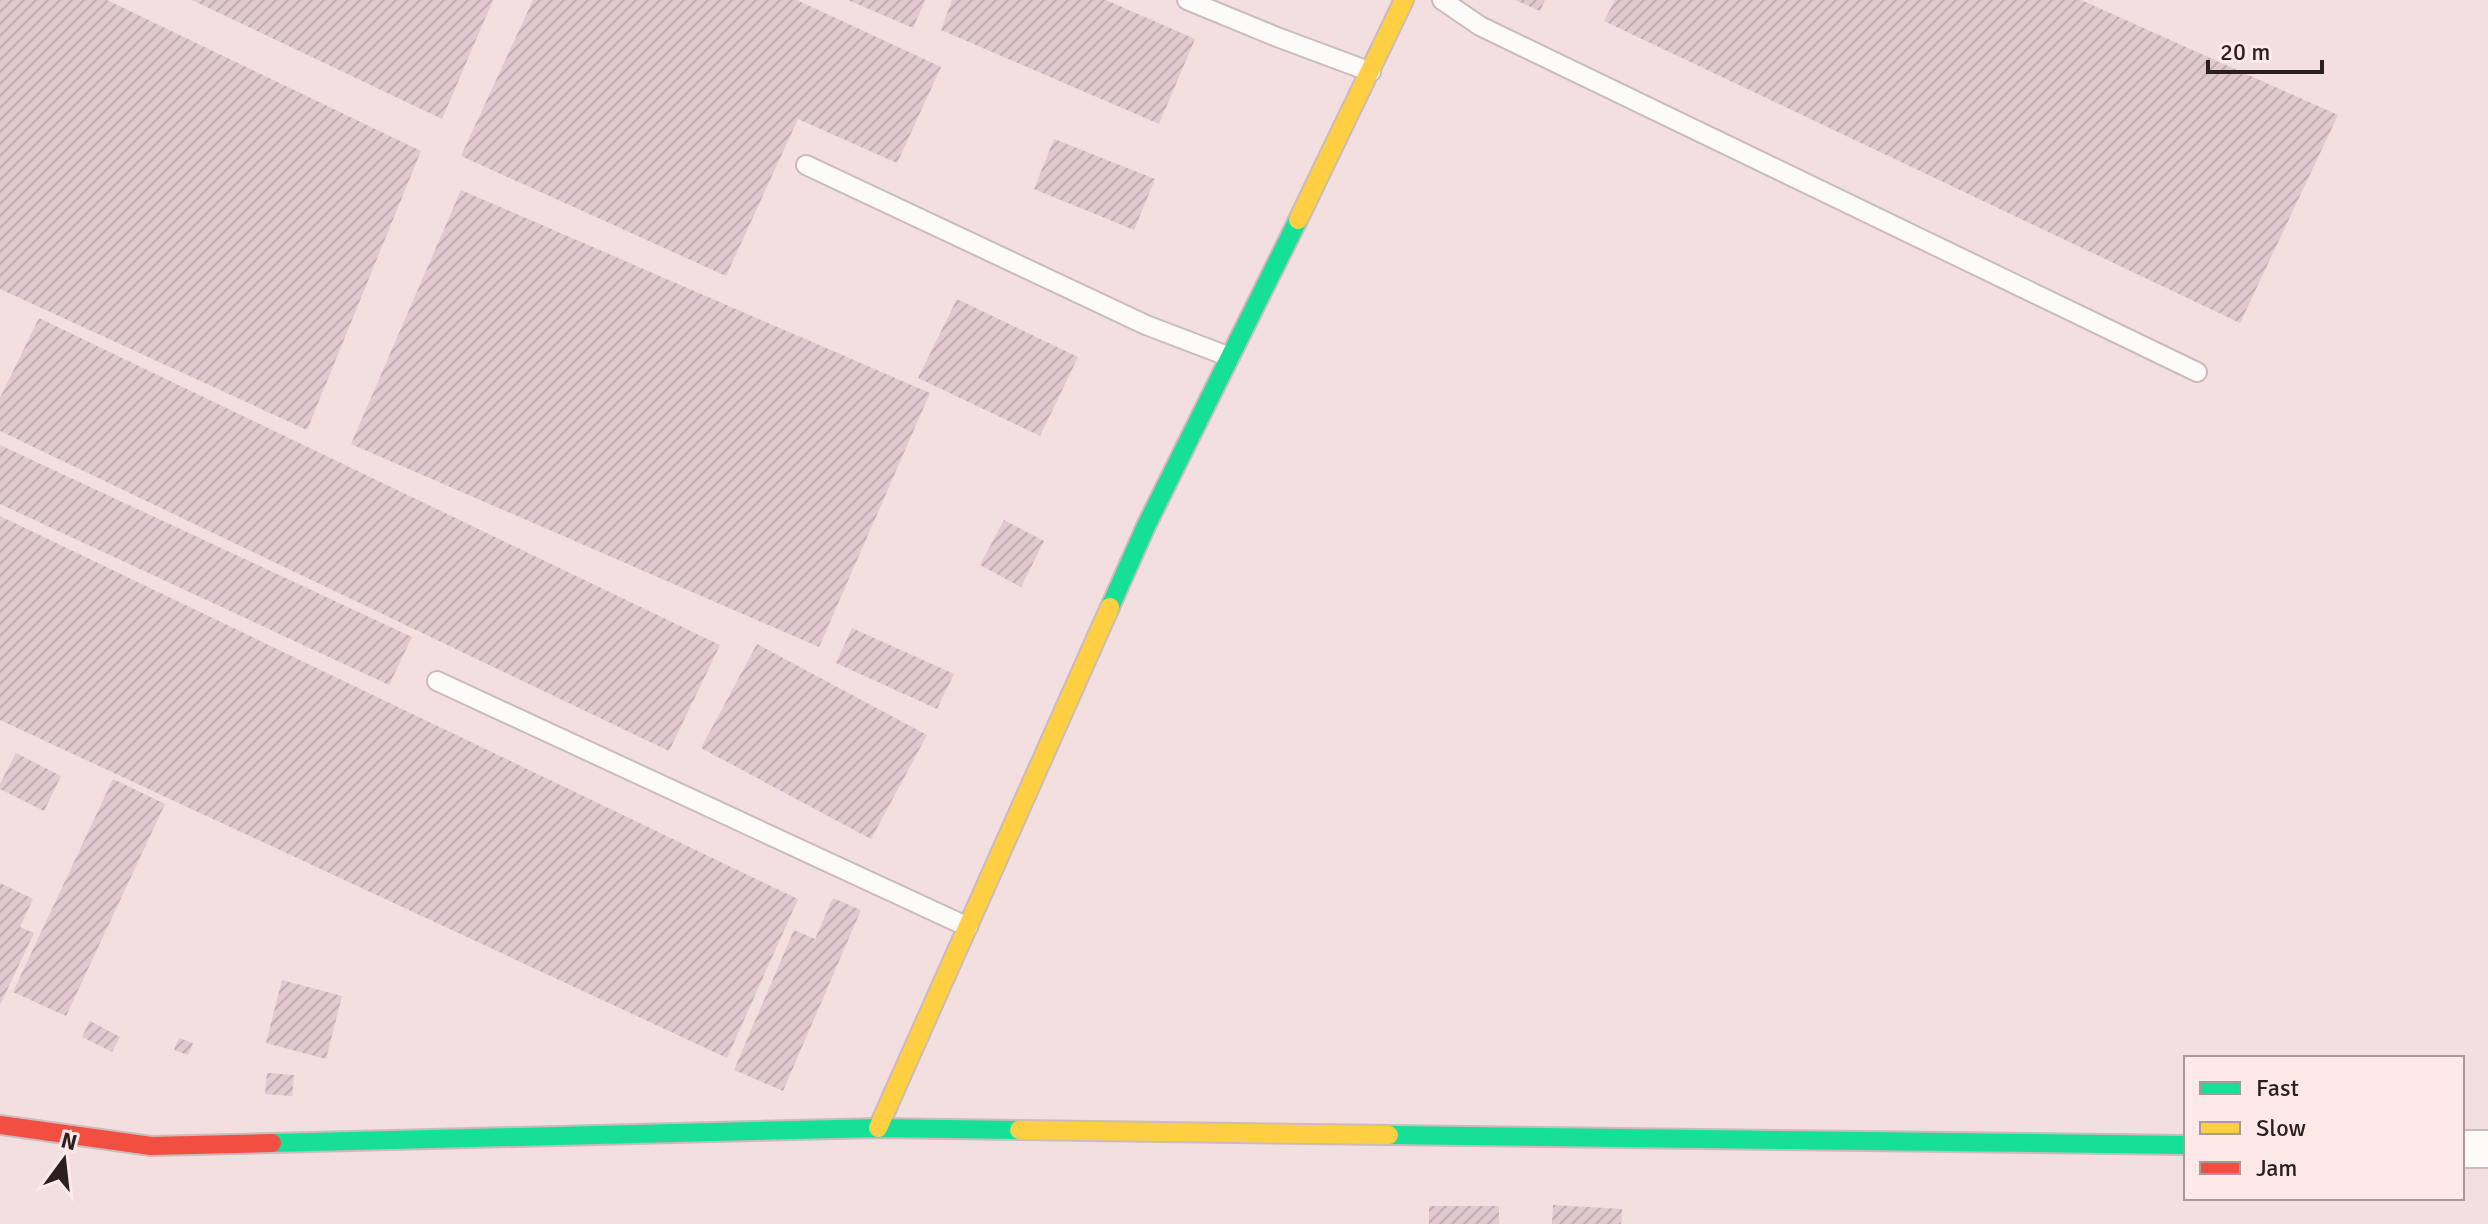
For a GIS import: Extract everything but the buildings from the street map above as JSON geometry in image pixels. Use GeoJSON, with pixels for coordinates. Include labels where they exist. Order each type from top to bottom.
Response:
{"type":"FeatureCollection","features":[{"type":"Feature","properties":{"kind":"street"},"geometry":{"type":"LineString","coordinates":[[878,1128],[1146,526],[1404,0]]}},
{"type":"Feature","properties":{"kind":"street"},"geometry":{"type":"LineString","coordinates":[[0,1125],[151,1146],[878,1128],[2184,1145]]}},
{"type":"Feature","properties":{"kind":"street"},"geometry":{"type":"LineString","coordinates":[[2464,1149],[2488,1149]]}},
{"type":"Feature","properties":{"kind":"lane"},"geometry":{"type":"LineString","coordinates":[[1187,0],[1371,72]]}},
{"type":"Feature","properties":{"kind":"lane"},"geometry":{"type":"LineString","coordinates":[[1442,0],[1480,26],[2197,372]]}},
{"type":"Feature","properties":{"kind":"lane"},"geometry":{"type":"LineString","coordinates":[[806,165],[1146,325],[1230,357]]}},
{"type":"Feature","properties":{"kind":"lane"},"geometry":{"type":"LineString","coordinates":[[437,681],[968,927]]}},
{"type":"Feature","properties":{"kind":"traffic: fast"},"geometry":{"type":"LineString","coordinates":[[1110,607],[1146,526],[1298,220]]}},
{"type":"Feature","properties":{"kind":"traffic: fast"},"geometry":{"type":"LineString","coordinates":[[272,1143],[878,1128],[1019,1130]]}},
{"type":"Feature","properties":{"kind":"traffic: fast"},"geometry":{"type":"LineString","coordinates":[[1389,1135],[2184,1145]]}},
{"type":"Feature","properties":{"kind":"traffic: slow"},"geometry":{"type":"LineString","coordinates":[[1298,220],[1404,0]]}},
{"type":"Feature","properties":{"kind":"traffic: slow"},"geometry":{"type":"LineString","coordinates":[[878,1128],[1110,607]]}},
{"type":"Feature","properties":{"kind":"traffic: slow"},"geometry":{"type":"LineString","coordinates":[[1019,1130],[1389,1135]]}},
{"type":"Feature","properties":{"kind":"traffic: jam"},"geometry":{"type":"LineString","coordinates":[[0,1125],[151,1146],[272,1143]]}}]}
